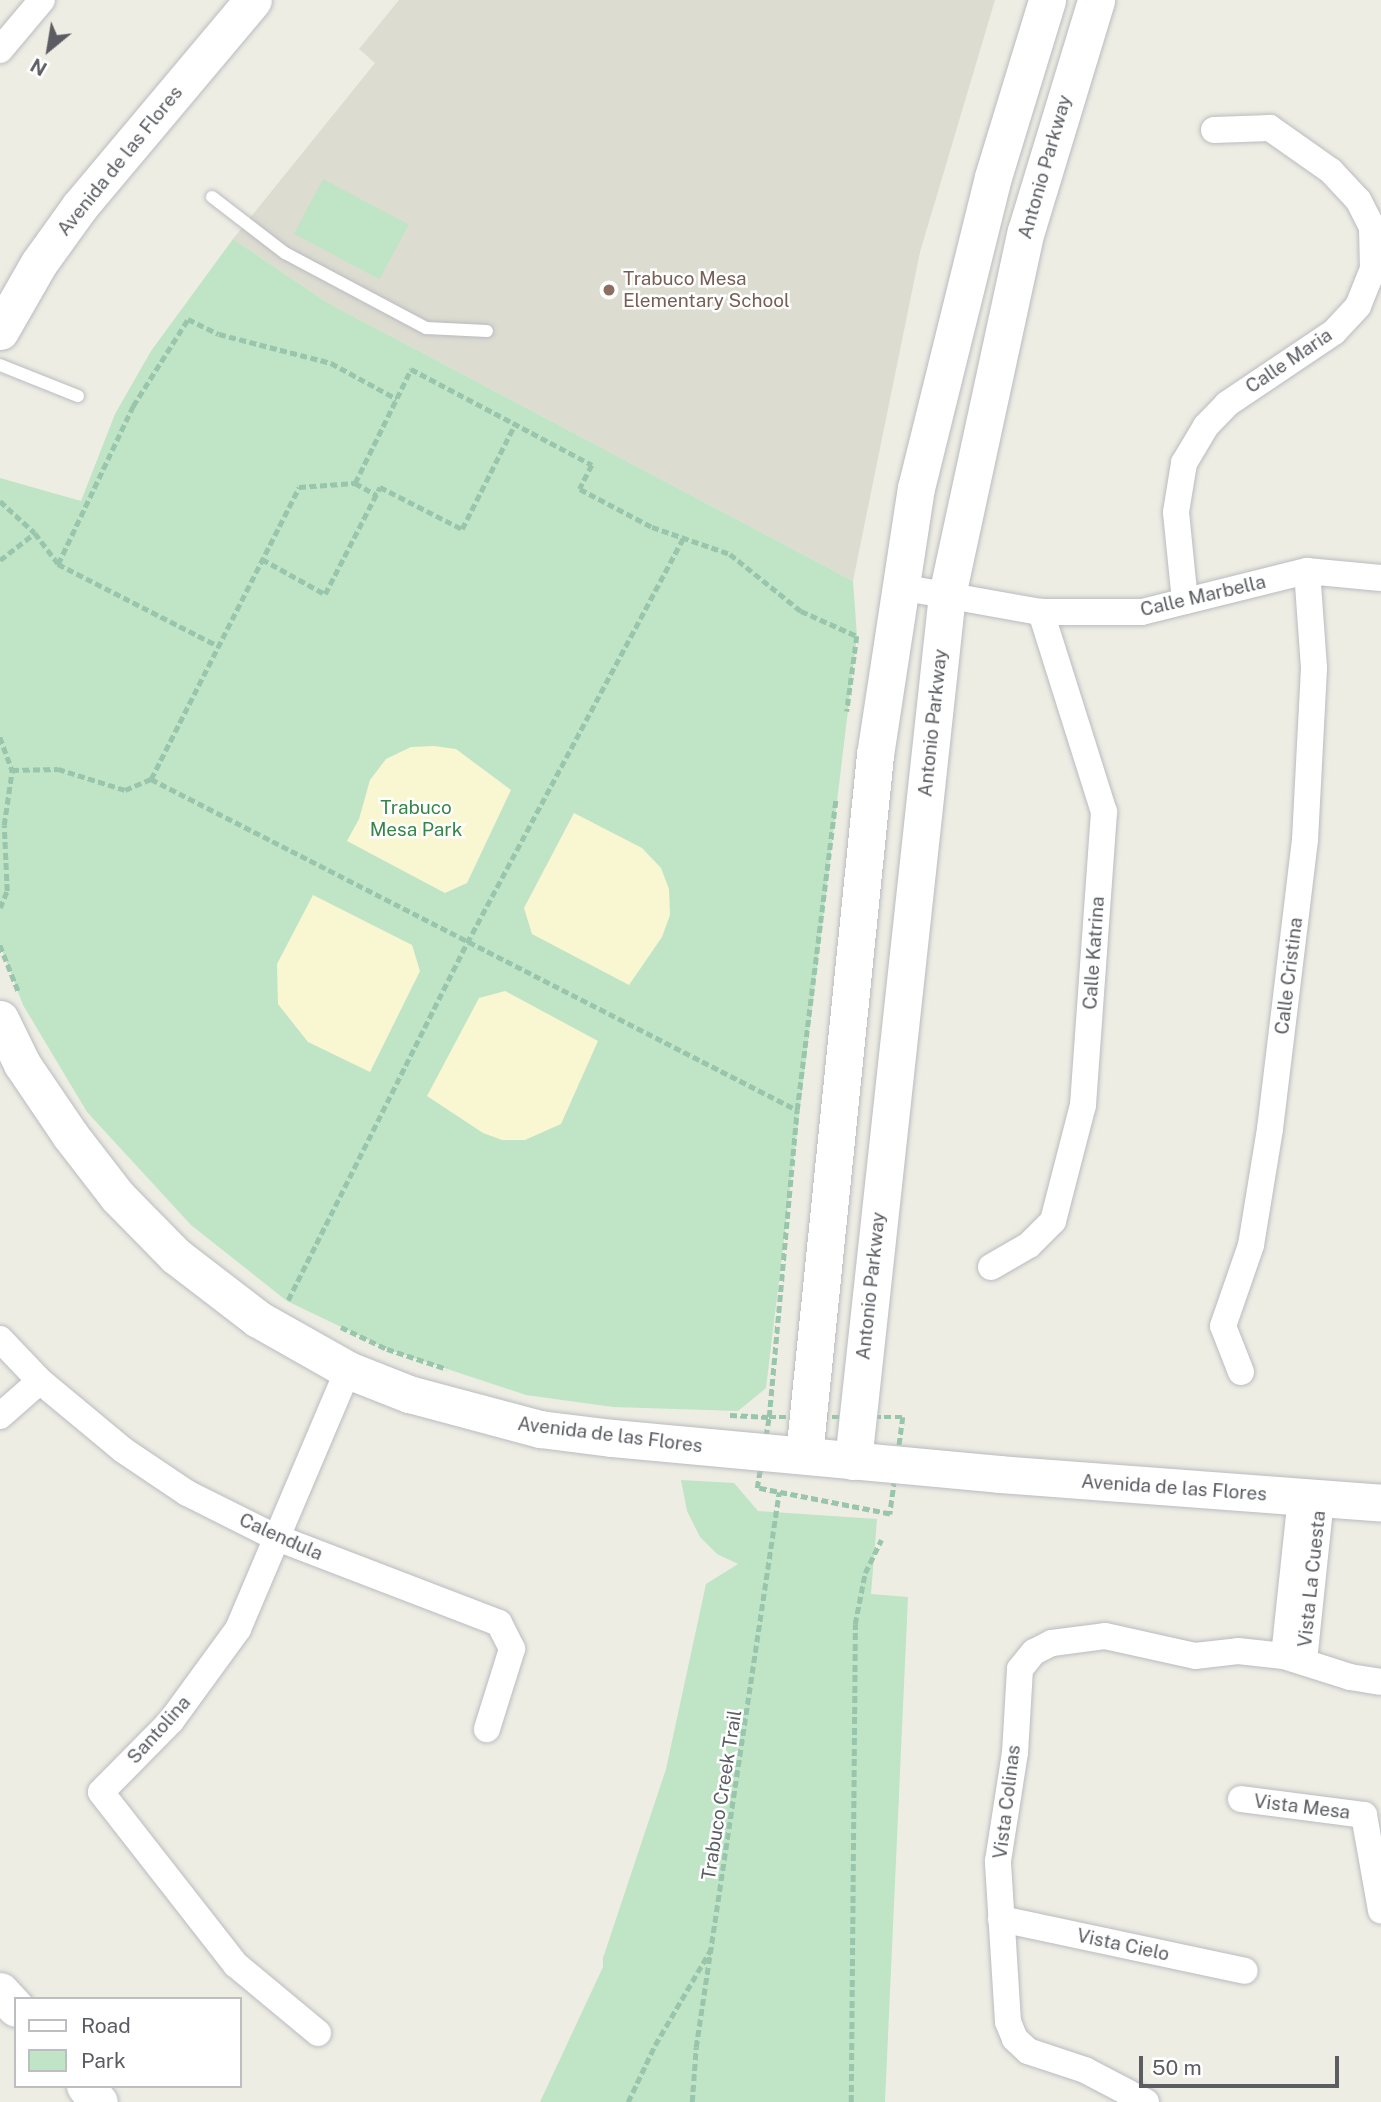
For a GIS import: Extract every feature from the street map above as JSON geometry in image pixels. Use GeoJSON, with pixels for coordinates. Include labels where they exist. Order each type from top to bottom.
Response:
{"type":"FeatureCollection","features":[{"type":"Feature","properties":{"kind":"main road","name":"Avenida de las Flores"},"geometry":{"type":"LineString","coordinates":[[0,331],[38,263],[80,206],[253,0]]}},
{"type":"Feature","properties":{"kind":"main road"},"geometry":{"type":"LineString","coordinates":[[804,1455],[875,755],[916,488],[948,346],[1047,0]]}},
{"type":"Feature","properties":{"kind":"main road","name":"Antonio Parkway"},"geometry":{"type":"LineString","coordinates":[[853,1461],[947,595],[1026,232],[1097,0]]}},
{"type":"Feature","properties":{"kind":"main road","name":"Avenida de las Flores"},"geometry":{"type":"LineString","coordinates":[[12,1012],[22,1064],[69,1135],[118,1197],[176,1256],[258,1319],[348,1370],[409,1394],[540,1429],[853,1461],[1381,1503]]}},
{"type":"Feature","properties":{"kind":"main road"},"geometry":{"type":"LineString","coordinates":[[0,1991],[14,2006]]}},
{"type":"Feature","properties":{"kind":"main road"},"geometry":{"type":"LineString","coordinates":[[87,2088],[99,2102]]}},
{"type":"Feature","properties":{"kind":"street"},"geometry":{"type":"LineString","coordinates":[[0,50],[42,0]]}},
{"type":"Feature","properties":{"kind":"street","name":"Calle Maria"},"geometry":{"type":"LineString","coordinates":[[1185,601],[1177,512],[1184,463],[1206,426],[1227,404],[1334,332],[1358,306],[1373,269],[1372,227],[1358,200],[1331,171],[1270,128],[1214,130]]}},
{"type":"Feature","properties":{"kind":"street","name":"Calle Marbella"},"geometry":{"type":"LineString","coordinates":[[900,587],[1041,612],[1142,612],[1307,571],[1381,579]]}},
{"type":"Feature","properties":{"kind":"street","name":"Calle Cristina"},"geometry":{"type":"LineString","coordinates":[[1241,1372],[1223,1326],[1255,1219],[1305,840],[1314,668],[1307,571]]}},
{"type":"Feature","properties":{"kind":"street","name":"Calle Katrina"},"geometry":{"type":"LineString","coordinates":[[991,1267],[1029,1245],[1053,1221],[1083,1105],[1104,812],[1041,612]]}},
{"type":"Feature","properties":{"kind":"street","name":"Calendula"},"geometry":{"type":"LineString","coordinates":[[0,1339],[40,1381],[122,1450],[166,1479],[275,1537],[499,1623],[512,1649],[487,1729]]}},
{"type":"Feature","properties":{"kind":"street","name":"Santolina"},"geometry":{"type":"LineString","coordinates":[[318,2033],[236,1965],[101,1792],[171,1721],[238,1629],[348,1370]]}},
{"type":"Feature","properties":{"kind":"street"},"geometry":{"type":"LineString","coordinates":[[0,1416],[40,1381]]}},
{"type":"Feature","properties":{"kind":"street","name":"Vista La Cuesta"},"geometry":{"type":"LineString","coordinates":[[1294,1658],[1311,1498]]}},
{"type":"Feature","properties":{"kind":"street","name":"Vista La Cuesta"},"geometry":{"type":"LineString","coordinates":[[1034,1653],[1052,1643],[1105,1636],[1195,1656],[1238,1651],[1294,1658],[1350,1677],[1381,1682]]}},
{"type":"Feature","properties":{"kind":"street","name":"Vista Colinas"},"geometry":{"type":"LineString","coordinates":[[1034,1653],[1020,1669],[1016,1688],[1015,1753],[998,1861],[1008,2022],[1016,2039],[1028,2051],[1085,2070],[1146,2102]]}},
{"type":"Feature","properties":{"kind":"street","name":"Vista Mesa"},"geometry":{"type":"LineString","coordinates":[[1241,1799],[1372,1816],[1381,1910]]}},
{"type":"Feature","properties":{"kind":"street","name":"Vista Cielo"},"geometry":{"type":"LineString","coordinates":[[1001,1919],[1245,1971]]}},
{"type":"Feature","properties":{"kind":"lane"},"geometry":{"type":"LineString","coordinates":[[212,197],[285,253],[426,328],[487,331]]}},
{"type":"Feature","properties":{"kind":"lane"},"geometry":{"type":"LineString","coordinates":[[0,365],[78,396]]}},
{"type":"Feature","properties":{"kind":"path"},"geometry":{"type":"LineString","coordinates":[[58,564],[133,406],[188,319],[219,334],[331,363],[397,399]]}},
{"type":"Feature","properties":{"kind":"path"},"geometry":{"type":"LineString","coordinates":[[355,483],[411,369],[592,464],[580,489],[652,527],[730,554],[801,611],[856,636],[846,718]]}},
{"type":"Feature","properties":{"kind":"path"},"geometry":{"type":"LineString","coordinates":[[262,559],[325,594],[380,487],[462,529],[515,424]]}},
{"type":"Feature","properties":{"kind":"path"},"geometry":{"type":"LineString","coordinates":[[12,770],[58,769],[125,790],[151,779],[299,487],[355,483],[377,495]]}},
{"type":"Feature","properties":{"kind":"path"},"geometry":{"type":"LineString","coordinates":[[0,501],[35,533],[58,564],[218,646]]}},
{"type":"Feature","properties":{"kind":"path"},"geometry":{"type":"LineString","coordinates":[[0,560],[35,533]]}},
{"type":"Feature","properties":{"kind":"path"},"geometry":{"type":"LineString","coordinates":[[287,1301],[467,943],[683,538]]}},
{"type":"Feature","properties":{"kind":"path"},"geometry":{"type":"LineString","coordinates":[[0,737],[12,770],[4,825],[7,891],[0,908]]}},
{"type":"Feature","properties":{"kind":"path"},"geometry":{"type":"LineString","coordinates":[[151,779],[797,1110]]}},
{"type":"Feature","properties":{"kind":"path"},"geometry":{"type":"LineString","coordinates":[[717,1414],[769,1417],[797,1110],[838,785]]}},
{"type":"Feature","properties":{"kind":"path"},"geometry":{"type":"LineString","coordinates":[[0,945],[12,1012]]}},
{"type":"Feature","properties":{"kind":"path"},"geometry":{"type":"LineString","coordinates":[[276,1293],[300,1307]]}},
{"type":"Feature","properties":{"kind":"path"},"geometry":{"type":"LineString","coordinates":[[337,1325],[387,1349],[450,1370]]}},
{"type":"Feature","properties":{"kind":"path"},"geometry":{"type":"LineString","coordinates":[[758,1488],[890,1514]]}},
{"type":"Feature","properties":{"kind":"path","name":"Trabuco Creek Trail"},"geometry":{"type":"LineString","coordinates":[[692,2102],[779,1492]]}},
{"type":"Feature","properties":{"kind":"path"},"geometry":{"type":"LineString","coordinates":[[850,2102],[855,1625],[865,1573],[881,1540]]}},
{"type":"Feature","properties":{"kind":"path"},"geometry":{"type":"LineString","coordinates":[[628,2102],[655,2045],[713,1946]]}},
{"type":"Feature","properties":{"kind":"shaded area","name":"Trabuco Mesa Elementary School"},"geometry":{"type":"Polygon","coordinates":[[[399,0],[995,0],[920,252],[853,581],[328,303],[233,239],[375,63],[359,49],[399,0]]]}},
{"type":"Feature","properties":{"kind":"green space"},"geometry":{"type":"Polygon","coordinates":[[[323,179],[409,225],[380,279],[294,234],[323,179]]]}},
{"type":"Feature","properties":{"kind":"green space","name":"Trabuco Mesa Park"},"geometry":{"type":"Polygon","coordinates":[[[233,239],[328,303],[853,581],[857,636],[766,1388],[738,1411],[613,1407],[526,1395],[387,1349],[287,1301],[191,1225],[87,1112],[23,1005],[0,945],[0,478],[81,501],[115,414],[151,351],[233,239]]]}},
{"type":"Feature","properties":{"kind":"green space"},"geometry":{"type":"Polygon","coordinates":[[[681,1480],[734,1483],[758,1511],[877,1519],[871,1594],[908,1597],[885,2102],[540,2102],[603,1967],[603,1958],[666,1769],[706,1584],[738,1564],[717,1554],[700,1537],[687,1511],[681,1480]]]}},
{"type":"Feature","properties":{"kind":"sand"},"geometry":{"type":"Polygon","coordinates":[[[411,747],[456,749],[511,790],[467,883],[445,893],[347,841],[359,819],[370,780],[386,759],[411,747]]]}},
{"type":"Feature","properties":{"kind":"sand"},"geometry":{"type":"Polygon","coordinates":[[[574,813],[642,848],[661,868],[669,889],[670,915],[662,937],[629,985],[532,934],[524,908],[574,813]]]}},
{"type":"Feature","properties":{"kind":"sand"},"geometry":{"type":"Polygon","coordinates":[[[313,895],[412,945],[420,971],[370,1072],[308,1042],[278,1004],[277,964],[313,895]]]}},
{"type":"Feature","properties":{"kind":"sand"},"geometry":{"type":"Polygon","coordinates":[[[505,991],[598,1041],[561,1124],[525,1140],[502,1140],[483,1133],[427,1096],[479,998],[505,991]]]}},
{"type":"Feature","properties":{"kind":"place","name":"Trabuco Mesa Elementary School"},"geometry":{"type":"Point","coordinates":[609,290]}}]}
